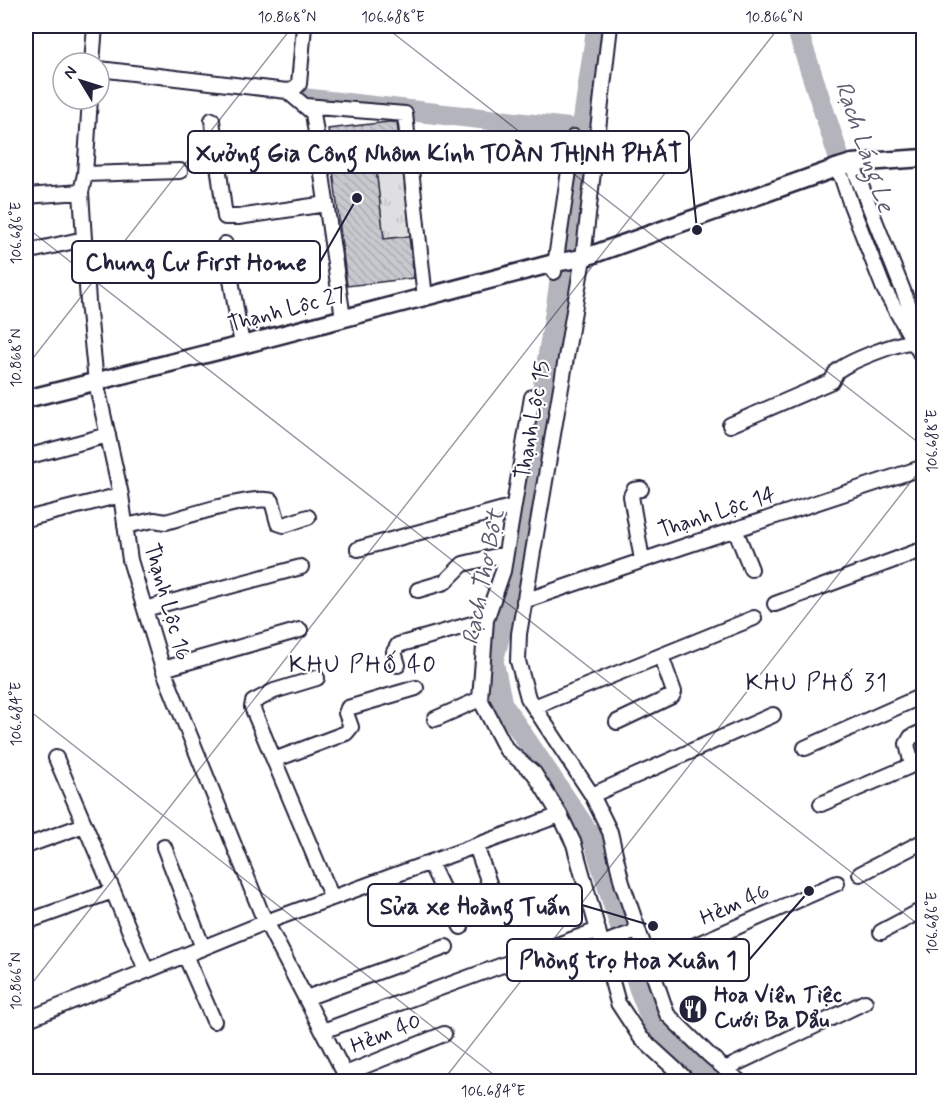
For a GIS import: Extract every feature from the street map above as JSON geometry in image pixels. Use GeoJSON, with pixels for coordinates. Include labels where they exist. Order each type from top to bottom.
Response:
{"type":"FeatureCollection","features":[{"type":"Feature","properties":{"kind":"street"},"geometry":{"type":"LineString","coordinates":[[93,51],[95,26]]}},
{"type":"Feature","properties":{"kind":"street"},"geometry":{"type":"LineString","coordinates":[[111,70],[293,90],[299,84],[304,26]]}},
{"type":"Feature","properties":{"kind":"street","name":"Thạnh Lộc 15"},"geometry":{"type":"LineString","coordinates":[[565,263],[610,26]]}},
{"type":"Feature","properties":{"kind":"street"},"geometry":{"type":"LineString","coordinates":[[287,91],[313,113],[343,318]]}},
{"type":"Feature","properties":{"kind":"street"},"geometry":{"type":"LineString","coordinates":[[306,106],[405,114],[425,298]]}},
{"type":"Feature","properties":{"kind":"street","name":"Thạnh Lộc 16"},"geometry":{"type":"LineString","coordinates":[[89,111],[85,174],[81,192],[96,382],[121,495],[130,560],[163,669],[266,922],[347,1078]]}},
{"type":"Feature","properties":{"kind":"street"},"geometry":{"type":"LineString","coordinates":[[212,120],[225,217],[326,204]]}},
{"type":"Feature","properties":{"kind":"street","name":"Thạnh Lộc 15"},"geometry":{"type":"LineString","coordinates":[[574,137],[555,414],[519,634],[518,661],[528,698],[592,795],[610,832],[622,883],[667,1014],[731,1077]]}},
{"type":"Feature","properties":{"kind":"street","name":"Thạnh Lộc 27"},"geometry":{"type":"LineString","coordinates":[[26,399],[565,263],[842,166],[924,158]]}},
{"type":"Feature","properties":{"kind":"street"},"geometry":{"type":"LineString","coordinates":[[842,166],[910,308],[924,330]]}},
{"type":"Feature","properties":{"kind":"street"},"geometry":{"type":"LineString","coordinates":[[842,166],[842,178],[851,205],[884,289],[924,360]]}},
{"type":"Feature","properties":{"kind":"street"},"geometry":{"type":"LineString","coordinates":[[85,174],[180,171]]}},
{"type":"Feature","properties":{"kind":"street"},"geometry":{"type":"LineString","coordinates":[[26,196],[81,192]]}},
{"type":"Feature","properties":{"kind":"street"},"geometry":{"type":"LineString","coordinates":[[26,252],[84,239]]}},
{"type":"Feature","properties":{"kind":"street"},"geometry":{"type":"LineString","coordinates":[[225,244],[242,345]]}},
{"type":"Feature","properties":{"kind":"street"},"geometry":{"type":"LineString","coordinates":[[730,425],[832,381],[837,370],[889,347],[903,342],[913,342]]}},
{"type":"Feature","properties":{"kind":"street","name":"Thạnh Lộc 15"},"geometry":{"type":"LineString","coordinates":[[480,699],[486,620],[500,581],[532,397]]}},
{"type":"Feature","properties":{"kind":"street"},"geometry":{"type":"LineString","coordinates":[[529,412],[555,414]]}},
{"type":"Feature","properties":{"kind":"street"},"geometry":{"type":"LineString","coordinates":[[26,457],[108,435]]}},
{"type":"Feature","properties":{"kind":"street","name":"Thạnh Lộc 14"},"geometry":{"type":"LineString","coordinates":[[524,601],[924,467]]}},
{"type":"Feature","properties":{"kind":"street"},"geometry":{"type":"LineString","coordinates":[[518,480],[544,483]]}},
{"type":"Feature","properties":{"kind":"street"},"geometry":{"type":"LineString","coordinates":[[641,489],[634,490],[632,496],[642,560]]}},
{"type":"Feature","properties":{"kind":"street"},"geometry":{"type":"LineString","coordinates":[[26,519],[121,495]]}},
{"type":"Feature","properties":{"kind":"street"},"geometry":{"type":"LineString","coordinates":[[125,526],[154,520],[166,522],[241,502],[262,500],[272,501],[278,523],[284,525],[308,517]]}},
{"type":"Feature","properties":{"kind":"street"},"geometry":{"type":"LineString","coordinates":[[358,549],[514,506]]}},
{"type":"Feature","properties":{"kind":"street"},"geometry":{"type":"LineString","coordinates":[[735,529],[751,569]]}},
{"type":"Feature","properties":{"kind":"street"},"geometry":{"type":"LineString","coordinates":[[775,604],[924,549]]}},
{"type":"Feature","properties":{"kind":"street"},"geometry":{"type":"LineString","coordinates":[[418,590],[445,582],[463,564],[505,554]]}},
{"type":"Feature","properties":{"kind":"street"},"geometry":{"type":"LineString","coordinates":[[145,609],[301,567]]}},
{"type":"Feature","properties":{"kind":"street"},"geometry":{"type":"LineString","coordinates":[[534,708],[754,618]]}},
{"type":"Feature","properties":{"kind":"street"},"geometry":{"type":"LineString","coordinates":[[398,665],[394,652],[398,645],[486,620]]}},
{"type":"Feature","properties":{"kind":"street"},"geometry":{"type":"LineString","coordinates":[[163,669],[300,630]]}},
{"type":"Feature","properties":{"kind":"street"},"geometry":{"type":"LineString","coordinates":[[617,722],[672,696],[675,692],[661,656]]}},
{"type":"Feature","properties":{"kind":"street"},"geometry":{"type":"LineString","coordinates":[[317,678],[274,691],[253,702],[252,707],[332,898]]}},
{"type":"Feature","properties":{"kind":"street"},"geometry":{"type":"LineString","coordinates":[[274,760],[346,733],[351,727],[346,713],[348,708],[416,688]]}},
{"type":"Feature","properties":{"kind":"street"},"geometry":{"type":"LineString","coordinates":[[805,748],[924,695]]}},
{"type":"Feature","properties":{"kind":"street"},"geometry":{"type":"LineString","coordinates":[[435,719],[480,699],[506,749],[534,773],[560,814],[574,844],[618,1004],[641,1038],[689,1082]]}},
{"type":"Feature","properties":{"kind":"street"},"geometry":{"type":"LineString","coordinates":[[592,795],[773,715]]}},
{"type":"Feature","properties":{"kind":"street"},"geometry":{"type":"LineString","coordinates":[[821,804],[912,765],[907,744],[911,737],[924,731]]}},
{"type":"Feature","properties":{"kind":"street"},"geometry":{"type":"LineString","coordinates":[[56,758],[146,970]]}},
{"type":"Feature","properties":{"kind":"street"},"geometry":{"type":"LineString","coordinates":[[26,1020],[266,922],[560,814]]}},
{"type":"Feature","properties":{"kind":"street"},"geometry":{"type":"LineString","coordinates":[[26,846],[84,825]]}},
{"type":"Feature","properties":{"kind":"street"},"geometry":{"type":"LineString","coordinates":[[860,874],[924,841]]}},
{"type":"Feature","properties":{"kind":"street"},"geometry":{"type":"LineString","coordinates":[[476,846],[497,906],[526,895]]}},
{"type":"Feature","properties":{"kind":"street"},"geometry":{"type":"LineString","coordinates":[[164,847],[203,948]]}},
{"type":"Feature","properties":{"kind":"street"},"geometry":{"type":"LineString","coordinates":[[430,863],[461,927]]}},
{"type":"Feature","properties":{"kind":"street","name":"Hẻm 46"},"geometry":{"type":"LineString","coordinates":[[650,965],[837,884]]}},
{"type":"Feature","properties":{"kind":"street"},"geometry":{"type":"LineString","coordinates":[[26,922],[113,891]]}},
{"type":"Feature","properties":{"kind":"street"},"geometry":{"type":"LineString","coordinates":[[881,932],[924,909]]}},
{"type":"Feature","properties":{"kind":"street"},"geometry":{"type":"LineString","coordinates":[[323,1031],[600,937],[638,931]]}},
{"type":"Feature","properties":{"kind":"street"},"geometry":{"type":"LineString","coordinates":[[306,998],[446,947]]}},
{"type":"Feature","properties":{"kind":"street"},"geometry":{"type":"LineString","coordinates":[[185,955],[214,1021]]}},
{"type":"Feature","properties":{"kind":"street"},"geometry":{"type":"LineString","coordinates":[[731,1077],[865,1002]]}},
{"type":"Feature","properties":{"kind":"street","name":"Hẻm 40"},"geometry":{"type":"LineString","coordinates":[[347,1078],[444,1034]]}},
{"type":"Feature","properties":{"kind":"green space"},"geometry":{"type":"Polygon","coordinates":[[[405,156],[413,236],[384,239],[375,160],[405,156]]]}},
{"type":"Feature","properties":{"kind":"building"},"geometry":{"type":"Polygon","coordinates":[[[397,122],[401,157],[375,160],[384,239],[409,236],[414,278],[347,286],[328,129],[397,122]]]}},
{"type":"Feature","properties":{"kind":"waterway","name":"Rạch Thợ Bột"},"geometry":{"type":"LineString","coordinates":[[597,26],[557,302],[507,607],[493,661],[502,704],[594,841],[639,988],[655,1029],[710,1082]]}},
{"type":"Feature","properties":{"kind":"waterway","name":"Rạch Láng Le"},"geometry":{"type":"LineString","coordinates":[[796,26],[848,185]]}},
{"type":"Feature","properties":{"kind":"waterway"},"geometry":{"type":"LineString","coordinates":[[307,99],[582,130]]}},
{"type":"Feature","properties":{"kind":"waterway","name":"Rạch Láng Le"},"geometry":{"type":"LineString","coordinates":[[873,247],[901,309],[924,345]]}},
{"type":"Feature","properties":{"kind":"place","name":"Chung Cư First Home"},"geometry":{"type":"Point","coordinates":[357,198]}},
{"type":"Feature","properties":{"kind":"place","name":"Xưởng Gia Công Nhôm Kính TOÀN THỊNH PHÁT"},"geometry":{"type":"Point","coordinates":[697,230]}},
{"type":"Feature","properties":{"kind":"place","name":"Phòng trọ Hoa Xuân 1"},"geometry":{"type":"Point","coordinates":[809,891]}},
{"type":"Feature","properties":{"kind":"place","name":"Sửa xe Hoàng Tuấn"},"geometry":{"type":"Point","coordinates":[653,926]}},
{"type":"Feature","properties":{"kind":"place","name":"Hoa Viên Tiệc Cưới Ba Dẩu"},"geometry":{"type":"Point","coordinates":[693,1009]}},
{"type":"Feature","properties":{"kind":"district","name":"KHU PHỐ 40"},"geometry":{"type":"Point","coordinates":[363,665]}},
{"type":"Feature","properties":{"kind":"district","name":"KHU PHỐ 31"},"geometry":{"type":"Point","coordinates":[817,683]}}]}
